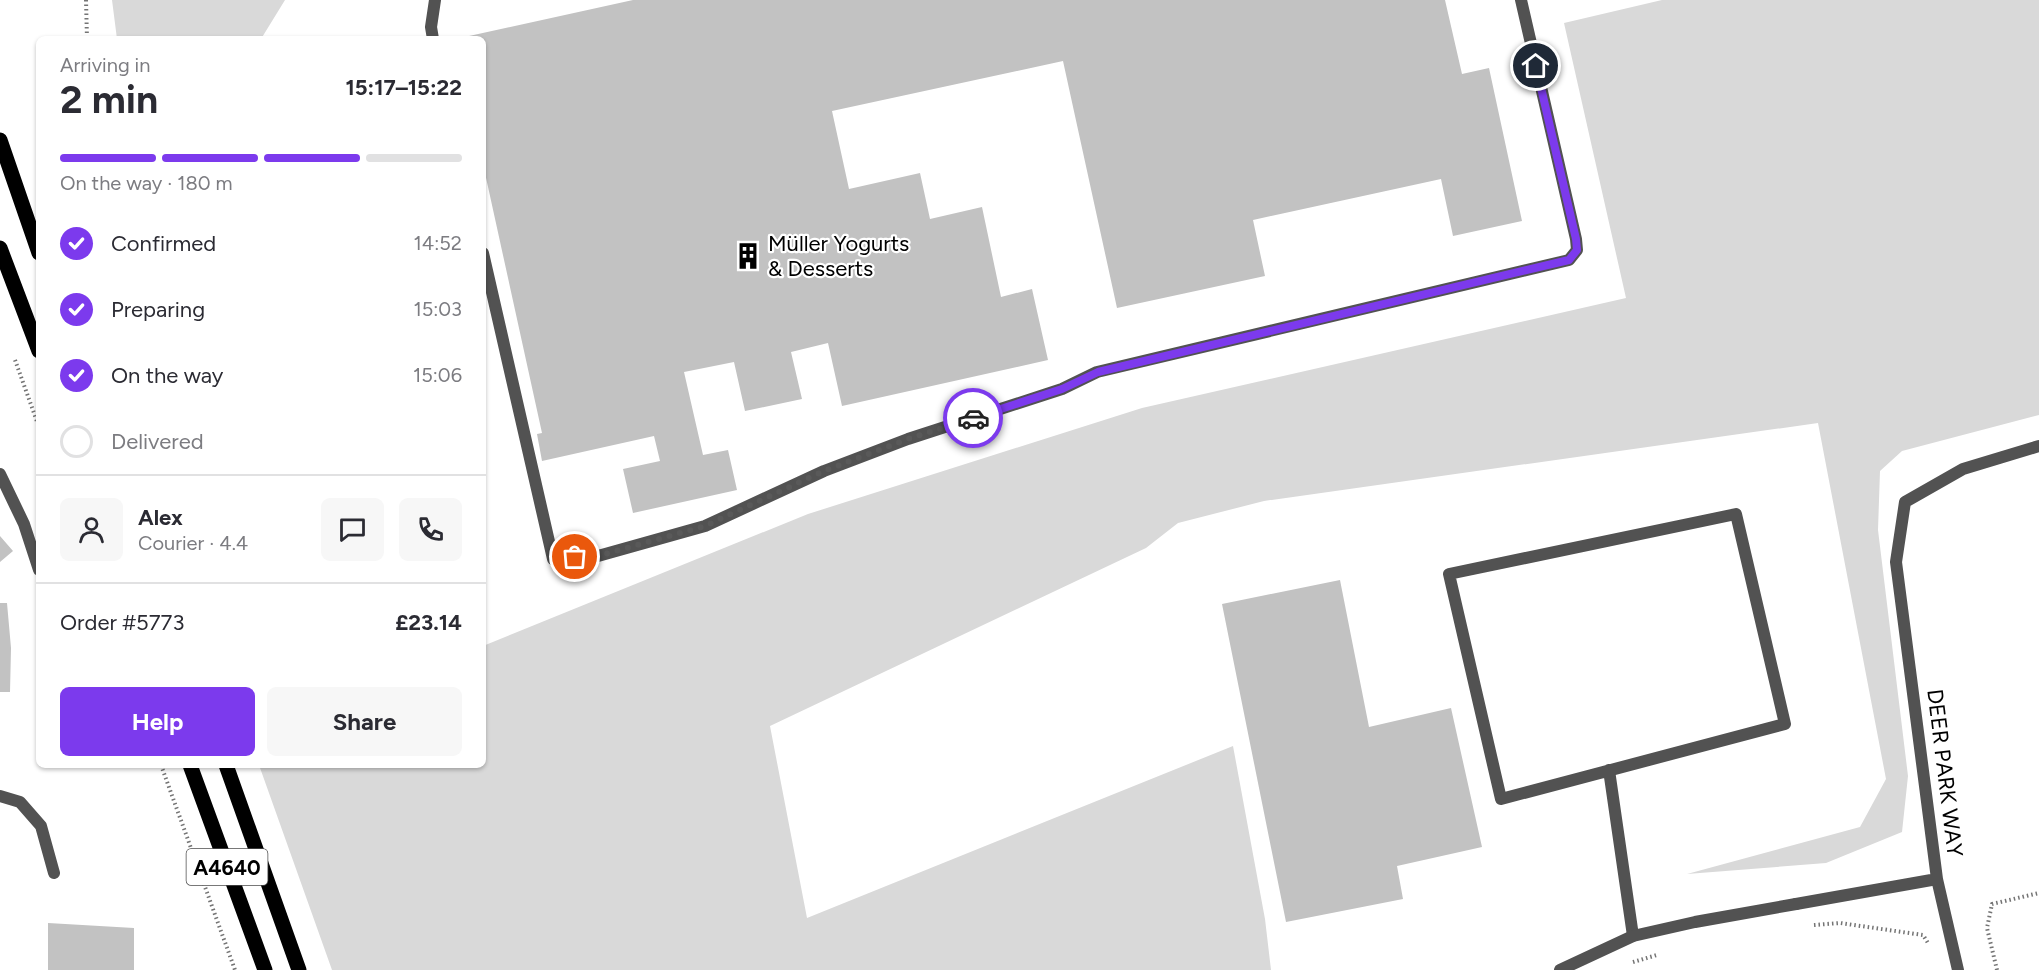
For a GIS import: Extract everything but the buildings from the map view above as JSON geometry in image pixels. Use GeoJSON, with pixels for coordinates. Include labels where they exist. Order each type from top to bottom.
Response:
{"type":"FeatureCollection","features":[{"type":"Feature","properties":{"kind":"main road"},"geometry":{"type":"LineString","coordinates":[[0,140],[36,244]]}},
{"type":"Feature","properties":{"kind":"main road"},"geometry":{"type":"LineString","coordinates":[[0,248],[36,343]]}},
{"type":"Feature","properties":{"kind":"main road","name":"A4640"},"geometry":{"type":"LineString","coordinates":[[191,768],[265,970]]}},
{"type":"Feature","properties":{"kind":"main road","name":"A4640"},"geometry":{"type":"LineString","coordinates":[[227,768],[299,970]]}},
{"type":"Feature","properties":{"kind":"street"},"geometry":{"type":"LineString","coordinates":[[432,36],[431,27],[435,0]]}},
{"type":"Feature","properties":{"kind":"street"},"geometry":{"type":"LineString","coordinates":[[486,266],[553,559],[598,556],[705,526],[824,471],[908,439],[1062,389],[1098,372],[1569,260],[1577,250],[1576,239],[1521,0]]}},
{"type":"Feature","properties":{"kind":"street","name":"DEER PARK WAY"},"geometry":{"type":"LineString","coordinates":[[1560,970],[1633,936],[1695,922],[1937,879],[1896,562],[1905,502],[1963,469],[2039,446]]}},
{"type":"Feature","properties":{"kind":"street"},"geometry":{"type":"LineString","coordinates":[[0,474],[24,524],[36,561]]}},
{"type":"Feature","properties":{"kind":"street"},"geometry":{"type":"LineString","coordinates":[[1736,514],[1785,724],[1609,770],[1501,799],[1449,574],[1736,514]]}},
{"type":"Feature","properties":{"kind":"street"},"geometry":{"type":"LineString","coordinates":[[1609,770],[1633,936]]}},
{"type":"Feature","properties":{"kind":"street"},"geometry":{"type":"LineString","coordinates":[[0,796],[20,802],[41,826],[54,873]]}},
{"type":"Feature","properties":{"kind":"street"},"geometry":{"type":"LineString","coordinates":[[1937,879],[1958,970]]}},
{"type":"Feature","properties":{"kind":"path"},"geometry":{"type":"LineString","coordinates":[[86,0],[87,36]]}},
{"type":"Feature","properties":{"kind":"path"},"geometry":{"type":"LineString","coordinates":[[12,351],[36,419]]}},
{"type":"Feature","properties":{"kind":"path"},"geometry":{"type":"LineString","coordinates":[[162,768],[236,970]]}},
{"type":"Feature","properties":{"kind":"path"},"geometry":{"type":"LineString","coordinates":[[1997,970],[1987,928],[1992,904],[2039,893]]}},
{"type":"Feature","properties":{"kind":"path"},"geometry":{"type":"LineString","coordinates":[[1840,923],[1923,935],[1934,953]]}},
{"type":"Feature","properties":{"kind":"shaded area"},"geometry":{"type":"Polygon","coordinates":[[[112,0],[285,0],[263,36],[117,36],[112,0]]]}},
{"type":"Feature","properties":{"kind":"shaded area"},"geometry":{"type":"Polygon","coordinates":[[[1662,0],[2039,0],[2039,415],[1902,451],[1880,471],[1878,530],[1908,776],[1902,832],[1826,863],[1687,874],[1860,827],[1886,779],[1818,423],[1264,501],[1178,523],[1146,548],[770,726],[807,918],[1233,746],[1265,919],[1271,970],[332,970],[260,768],[486,768],[486,645],[808,514],[1142,408],[1626,298],[1564,23],[1662,0]]]}},
{"type":"Feature","properties":{"kind":"way so far"},"geometry":{"type":"LineString","coordinates":[[575,557],[598,556],[705,526],[824,471],[908,439],[973,418]]}},
{"type":"Feature","properties":{"kind":"place","name":"Müller Yogurts & Desserts"},"geometry":{"type":"Point","coordinates":[748,256]}},
{"type":"Feature","properties":{"kind":"route"},"geometry":{"type":"LineString","coordinates":[[973,418],[1062,389],[1098,372],[1569,260],[1577,250],[1576,239],[1536,66]]}}]}
